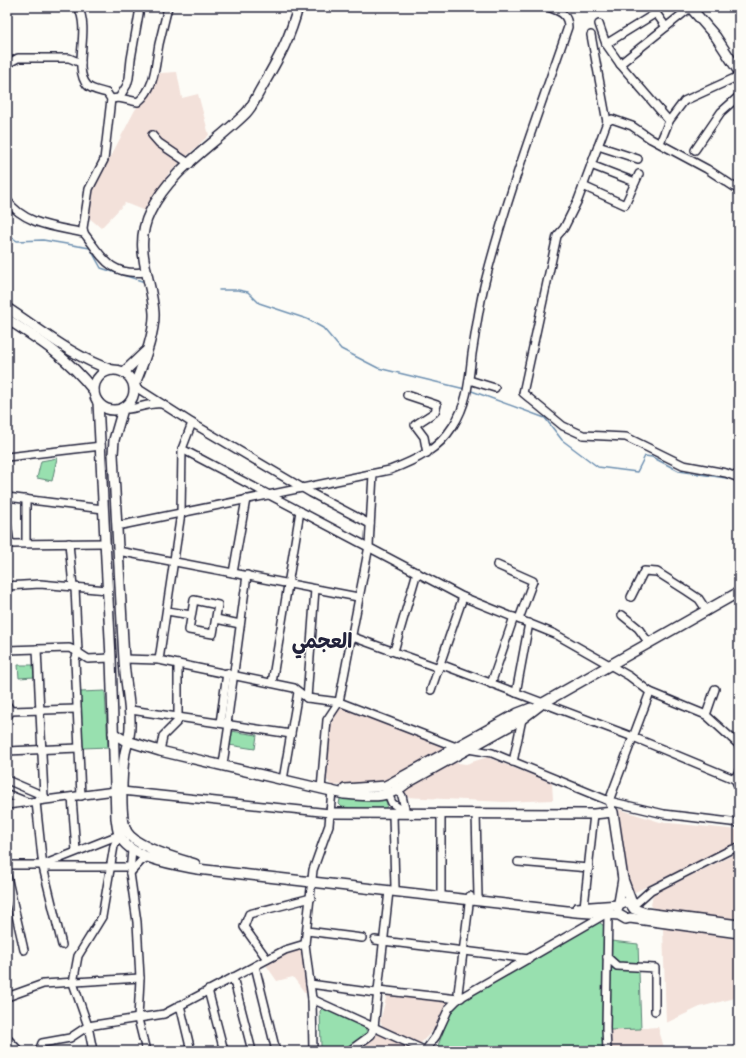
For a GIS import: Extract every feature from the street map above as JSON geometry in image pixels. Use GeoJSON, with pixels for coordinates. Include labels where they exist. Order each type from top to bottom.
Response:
{"type":"FeatureCollection","features":[{"type":"Feature","properties":{"kind":"main road"},"geometry":{"type":"LineString","coordinates":[[118,791],[128,741],[131,710],[124,659],[114,440],[123,409],[133,399],[134,386],[144,360],[145,352],[154,326],[154,312],[145,272],[143,243],[146,222],[157,199],[170,181],[248,112],[287,44],[298,7]]}},
{"type":"Feature","properties":{"kind":"main road"},"geometry":{"type":"LineString","coordinates":[[690,7],[716,37],[739,72]]}},
{"type":"Feature","properties":{"kind":"main road"},"geometry":{"type":"LineString","coordinates":[[7,308],[63,346],[97,365],[124,372],[129,376],[134,386]]}},
{"type":"Feature","properties":{"kind":"main road"},"geometry":{"type":"LineString","coordinates":[[7,319],[57,352],[80,372],[94,391],[98,402],[108,590],[113,733],[124,844],[132,850],[152,853],[198,865],[312,880],[584,907],[619,905],[627,902],[633,911],[739,933]]}},
{"type":"Feature","properties":{"kind":"main road"},"geometry":{"type":"LineString","coordinates":[[124,372],[145,352]]}},
{"type":"Feature","properties":{"kind":"main road"},"geometry":{"type":"LineString","coordinates":[[94,391],[99,377],[105,372],[112,370]]}},
{"type":"Feature","properties":{"kind":"main road"},"geometry":{"type":"LineString","coordinates":[[98,402],[110,410],[123,409]]}},
{"type":"Feature","properties":{"kind":"main road"},"geometry":{"type":"LineString","coordinates":[[106,559],[111,569],[120,575]]}},
{"type":"Feature","properties":{"kind":"main road"},"geometry":{"type":"LineString","coordinates":[[391,788],[456,747],[518,713],[543,703],[739,592]]}},
{"type":"Feature","properties":{"kind":"main road"},"geometry":{"type":"LineString","coordinates":[[112,711],[120,701],[129,698]]}},
{"type":"Feature","properties":{"kind":"main road"},"geometry":{"type":"LineString","coordinates":[[113,733],[128,741],[160,750],[321,788],[332,790],[391,788],[407,783],[469,749],[522,719],[543,703]]}},
{"type":"Feature","properties":{"kind":"main road"},"geometry":{"type":"LineString","coordinates":[[330,814],[594,814],[613,812],[623,879],[633,911]]}},
{"type":"Feature","properties":{"kind":"main road"},"geometry":{"type":"LineString","coordinates":[[123,833],[134,838],[152,853]]}},
{"type":"Feature","properties":{"kind":"main road"},"geometry":{"type":"LineString","coordinates":[[619,915],[617,912],[623,879]]}},
{"type":"Feature","properties":{"kind":"main road"},"geometry":{"type":"LineString","coordinates":[[392,889],[441,892],[606,915],[619,915],[622,918],[633,911],[739,926]]}},
{"type":"Feature","properties":{"kind":"street"},"geometry":{"type":"LineString","coordinates":[[119,98],[127,85],[129,78],[140,8],[132,7]]}},
{"type":"Feature","properties":{"kind":"street"},"geometry":{"type":"LineString","coordinates":[[111,99],[119,98],[138,102],[152,84],[156,73],[159,45],[168,7]]}},
{"type":"Feature","properties":{"kind":"street"},"geometry":{"type":"LineString","coordinates":[[117,526],[373,474],[416,460],[443,440],[454,426],[469,387],[479,308],[485,282],[568,27],[567,20],[563,13],[548,7]]}},
{"type":"Feature","properties":{"kind":"street"},"geometry":{"type":"LineString","coordinates":[[620,64],[690,7]]}},
{"type":"Feature","properties":{"kind":"street"},"geometry":{"type":"LineString","coordinates":[[81,8],[84,30],[81,63],[82,76],[88,86],[107,93],[111,99],[104,160],[89,189],[84,212],[84,233],[110,266],[127,273],[145,272]]}},
{"type":"Feature","properties":{"kind":"street"},"geometry":{"type":"LineString","coordinates":[[606,44],[656,13],[666,28]]}},
{"type":"Feature","properties":{"kind":"street"},"geometry":{"type":"LineString","coordinates":[[599,24],[606,44],[620,64],[669,121]]}},
{"type":"Feature","properties":{"kind":"street"},"geometry":{"type":"LineString","coordinates":[[591,35],[607,122],[583,186],[564,228],[557,236],[520,394],[563,426],[583,435],[626,437],[683,465],[726,473],[739,478]]}},
{"type":"Feature","properties":{"kind":"street"},"geometry":{"type":"LineString","coordinates":[[7,64],[18,58],[69,58],[81,63]]}},
{"type":"Feature","properties":{"kind":"street"},"geometry":{"type":"LineString","coordinates":[[660,143],[669,121],[684,101],[739,76]]}},
{"type":"Feature","properties":{"kind":"street"},"geometry":{"type":"LineString","coordinates":[[695,150],[721,112],[739,96]]}},
{"type":"Feature","properties":{"kind":"street"},"geometry":{"type":"LineString","coordinates":[[607,122],[612,119],[628,123],[651,139],[707,169],[739,190]]}},
{"type":"Feature","properties":{"kind":"street"},"geometry":{"type":"LineString","coordinates":[[152,135],[159,143],[190,164]]}},
{"type":"Feature","properties":{"kind":"street"},"geometry":{"type":"LineString","coordinates":[[598,146],[638,159]]}},
{"type":"Feature","properties":{"kind":"street"},"geometry":{"type":"LineString","coordinates":[[591,165],[635,182]]}},
{"type":"Feature","properties":{"kind":"street"},"geometry":{"type":"LineString","coordinates":[[583,186],[625,205],[639,174]]}},
{"type":"Feature","properties":{"kind":"street"},"geometry":{"type":"LineString","coordinates":[[7,200],[11,206],[36,223],[84,233]]}},
{"type":"Feature","properties":{"kind":"street"},"geometry":{"type":"LineString","coordinates":[[134,386],[192,423],[302,488],[370,524]]}},
{"type":"Feature","properties":{"kind":"street"},"geometry":{"type":"LineString","coordinates":[[469,387],[495,388]]}},
{"type":"Feature","properties":{"kind":"street"},"geometry":{"type":"LineString","coordinates":[[407,395],[437,405],[435,412],[415,425],[424,437],[427,453]]}},
{"type":"Feature","properties":{"kind":"street"},"geometry":{"type":"LineString","coordinates":[[123,409],[133,410],[153,403],[164,405]]}},
{"type":"Feature","properties":{"kind":"street"},"geometry":{"type":"LineString","coordinates":[[159,660],[181,513],[182,449],[192,423]]}},
{"type":"Feature","properties":{"kind":"street"},"geometry":{"type":"LineString","coordinates":[[7,457],[101,446]]}},
{"type":"Feature","properties":{"kind":"street"},"geometry":{"type":"LineString","coordinates":[[182,449],[268,495],[369,546],[463,597],[556,634],[609,666],[629,676],[650,692],[706,715],[739,745]]}},
{"type":"Feature","properties":{"kind":"street"},"geometry":{"type":"LineString","coordinates":[[321,788],[327,720],[339,702],[350,636],[369,546],[373,474]]}},
{"type":"Feature","properties":{"kind":"street"},"geometry":{"type":"LineString","coordinates":[[7,497],[104,509]]}},
{"type":"Feature","properties":{"kind":"street"},"geometry":{"type":"LineString","coordinates":[[26,499],[26,544]]}},
{"type":"Feature","properties":{"kind":"street"},"geometry":{"type":"LineString","coordinates":[[232,573],[246,499]]}},
{"type":"Feature","properties":{"kind":"street"},"geometry":{"type":"LineString","coordinates":[[272,683],[300,511]]}},
{"type":"Feature","properties":{"kind":"street"},"geometry":{"type":"LineString","coordinates":[[7,524],[10,544],[105,543]]}},
{"type":"Feature","properties":{"kind":"street"},"geometry":{"type":"LineString","coordinates":[[69,543],[74,587],[78,652],[75,660],[81,796]]}},
{"type":"Feature","properties":{"kind":"street"},"geometry":{"type":"LineString","coordinates":[[118,551],[358,597]]}},
{"type":"Feature","properties":{"kind":"street"},"geometry":{"type":"LineString","coordinates":[[491,684],[516,618],[533,581],[497,565]]}},
{"type":"Feature","properties":{"kind":"street"},"geometry":{"type":"LineString","coordinates":[[631,597],[644,571],[657,572],[699,599],[707,611]]}},
{"type":"Feature","properties":{"kind":"street"},"geometry":{"type":"LineString","coordinates":[[394,651],[417,572]]}},
{"type":"Feature","properties":{"kind":"street"},"geometry":{"type":"LineString","coordinates":[[223,764],[230,674],[240,624],[247,575]]}},
{"type":"Feature","properties":{"kind":"street"},"geometry":{"type":"LineString","coordinates":[[7,586],[40,584],[108,590]]}},
{"type":"Feature","properties":{"kind":"street"},"geometry":{"type":"LineString","coordinates":[[307,698],[315,589]]}},
{"type":"Feature","properties":{"kind":"street"},"geometry":{"type":"LineString","coordinates":[[431,690],[463,597]]}},
{"type":"Feature","properties":{"kind":"street"},"geometry":{"type":"LineString","coordinates":[[194,600],[218,605],[216,620],[213,634],[189,630],[194,600]]}},
{"type":"Feature","properties":{"kind":"street"},"geometry":{"type":"LineString","coordinates":[[167,611],[191,615]]}},
{"type":"Feature","properties":{"kind":"street"},"geometry":{"type":"LineString","coordinates":[[622,615],[638,628],[649,643]]}},
{"type":"Feature","properties":{"kind":"street"},"geometry":{"type":"LineString","coordinates":[[216,620],[240,624]]}},
{"type":"Feature","properties":{"kind":"street"},"geometry":{"type":"LineString","coordinates":[[516,693],[528,623]]}},
{"type":"Feature","properties":{"kind":"street"},"geometry":{"type":"LineString","coordinates":[[350,636],[543,703],[633,737],[737,780]]}},
{"type":"Feature","properties":{"kind":"street"},"geometry":{"type":"LineString","coordinates":[[37,648],[45,798]]}},
{"type":"Feature","properties":{"kind":"street"},"geometry":{"type":"LineString","coordinates":[[7,650],[68,648],[88,658],[111,658]]}},
{"type":"Feature","properties":{"kind":"street"},"geometry":{"type":"LineString","coordinates":[[124,659],[159,660],[294,688],[307,698],[339,702],[456,747],[492,753],[609,801],[664,814],[739,823]]}},
{"type":"Feature","properties":{"kind":"street"},"geometry":{"type":"LineString","coordinates":[[160,750],[162,736],[176,725],[178,717],[178,664]]}},
{"type":"Feature","properties":{"kind":"street"},"geometry":{"type":"LineString","coordinates":[[706,715],[714,689]]}},
{"type":"Feature","properties":{"kind":"street"},"geometry":{"type":"LineString","coordinates":[[283,780],[298,692]]}},
{"type":"Feature","properties":{"kind":"street"},"geometry":{"type":"LineString","coordinates":[[613,812],[609,801],[650,692]]}},
{"type":"Feature","properties":{"kind":"street"},"geometry":{"type":"LineString","coordinates":[[8,711],[77,709]]}},
{"type":"Feature","properties":{"kind":"street"},"geometry":{"type":"LineString","coordinates":[[131,710],[291,734]]}},
{"type":"Feature","properties":{"kind":"street"},"geometry":{"type":"LineString","coordinates":[[513,762],[522,719]]}},
{"type":"Feature","properties":{"kind":"street"},"geometry":{"type":"LineString","coordinates":[[7,751],[79,748]]}},
{"type":"Feature","properties":{"kind":"street"},"geometry":{"type":"LineString","coordinates":[[739,771],[737,780],[739,788]]}},
{"type":"Feature","properties":{"kind":"street"},"geometry":{"type":"LineString","coordinates":[[7,780],[45,798]]}},
{"type":"Feature","properties":{"kind":"street"},"geometry":{"type":"LineString","coordinates":[[391,788],[392,803],[406,813]]}},
{"type":"Feature","properties":{"kind":"street"},"geometry":{"type":"LineString","coordinates":[[391,788],[402,796],[406,813]]}},
{"type":"Feature","properties":{"kind":"street"},"geometry":{"type":"LineString","coordinates":[[313,1051],[312,999],[305,944],[313,870],[330,825],[332,790]]}},
{"type":"Feature","properties":{"kind":"street"},"geometry":{"type":"LineString","coordinates":[[7,806],[33,803],[45,798],[72,797],[118,791],[330,814]]}},
{"type":"Feature","properties":{"kind":"street"},"geometry":{"type":"LineString","coordinates":[[7,794],[33,803]]}},
{"type":"Feature","properties":{"kind":"street"},"geometry":{"type":"LineString","coordinates":[[72,797],[76,851]]}},
{"type":"Feature","properties":{"kind":"street"},"geometry":{"type":"LineString","coordinates":[[33,803],[43,866],[62,945]]}},
{"type":"Feature","properties":{"kind":"street"},"geometry":{"type":"LineString","coordinates":[[441,813],[441,892]]}},
{"type":"Feature","properties":{"kind":"street"},"geometry":{"type":"LineString","coordinates":[[460,999],[458,993],[472,897],[476,813]]}},
{"type":"Feature","properties":{"kind":"street"},"geometry":{"type":"LineString","coordinates":[[584,907],[594,814]]}},
{"type":"Feature","properties":{"kind":"street"},"geometry":{"type":"LineString","coordinates":[[349,1051],[371,1035],[374,1027],[383,941],[392,889],[393,815]]}},
{"type":"Feature","properties":{"kind":"street"},"geometry":{"type":"LineString","coordinates":[[43,866],[76,851],[123,833]]}},
{"type":"Feature","properties":{"kind":"street"},"geometry":{"type":"LineString","coordinates":[[93,1051],[88,1026],[73,983],[78,956],[102,917],[114,843],[123,833]]}},
{"type":"Feature","properties":{"kind":"street"},"geometry":{"type":"LineString","coordinates":[[633,911],[650,890],[739,847]]}},
{"type":"Feature","properties":{"kind":"street"},"geometry":{"type":"LineString","coordinates":[[132,850],[131,870],[137,922],[140,978],[138,1019],[146,1051]]}},
{"type":"Feature","properties":{"kind":"street"},"geometry":{"type":"LineString","coordinates":[[131,870],[152,853]]}},
{"type":"Feature","properties":{"kind":"street"},"geometry":{"type":"LineString","coordinates":[[518,862],[588,868]]}},
{"type":"Feature","properties":{"kind":"street"},"geometry":{"type":"LineString","coordinates":[[7,866],[111,867],[131,870]]}},
{"type":"Feature","properties":{"kind":"street"},"geometry":{"type":"LineString","coordinates":[[7,876],[24,950]]}},
{"type":"Feature","properties":{"kind":"street"},"geometry":{"type":"LineString","coordinates":[[267,959],[244,927],[248,914],[311,898]]}},
{"type":"Feature","properties":{"kind":"street"},"geometry":{"type":"LineString","coordinates":[[312,999],[426,1051],[436,1036],[449,1008],[460,999],[606,915],[607,1051]]}},
{"type":"Feature","properties":{"kind":"street"},"geometry":{"type":"LineString","coordinates":[[307,931],[362,938]]}},
{"type":"Feature","properties":{"kind":"street"},"geometry":{"type":"LineString","coordinates":[[376,940],[529,959]]}},
{"type":"Feature","properties":{"kind":"street"},"geometry":{"type":"LineString","coordinates":[[39,1051],[42,1043],[70,1038],[88,1026],[164,1014],[285,950],[305,944]]}},
{"type":"Feature","properties":{"kind":"street"},"geometry":{"type":"LineString","coordinates":[[607,957],[617,966],[655,968],[655,1011]]}},
{"type":"Feature","properties":{"kind":"street"},"geometry":{"type":"LineString","coordinates":[[255,966],[276,1051]]}},
{"type":"Feature","properties":{"kind":"street"},"geometry":{"type":"LineString","coordinates":[[233,977],[252,1051]]}},
{"type":"Feature","properties":{"kind":"street"},"geometry":{"type":"LineString","coordinates":[[7,997],[43,984],[140,978]]}},
{"type":"Feature","properties":{"kind":"street"},"geometry":{"type":"LineString","coordinates":[[310,984],[376,993],[378,990],[460,999]]}},
{"type":"Feature","properties":{"kind":"street"},"geometry":{"type":"LineString","coordinates":[[208,990],[224,1051]]}},
{"type":"Feature","properties":{"kind":"street"},"geometry":{"type":"LineString","coordinates":[[180,1005],[191,1051]]}},
{"type":"Feature","properties":{"kind":"street"},"geometry":{"type":"LineString","coordinates":[[7,1038],[19,1051]]}},
{"type":"Feature","properties":{"kind":"shaded area"},"geometry":{"type":"Polygon","coordinates":[[[177,72],[182,98],[198,94],[209,135],[169,173],[145,211],[125,203],[101,228],[87,216],[91,194],[135,110],[156,82],[160,73],[177,72]]]}},
{"type":"Feature","properties":{"kind":"shaded area"},"geometry":{"type":"Polygon","coordinates":[[[341,706],[447,747],[383,781],[332,786],[327,780],[330,721],[341,706]]]}},
{"type":"Feature","properties":{"kind":"shaded area"},"geometry":{"type":"Polygon","coordinates":[[[487,757],[552,783],[553,800],[504,802],[405,797],[403,788],[450,762],[466,764],[487,757]]]}},
{"type":"Feature","properties":{"kind":"shaded area"},"geometry":{"type":"Polygon","coordinates":[[[619,809],[660,822],[739,830],[739,842],[633,893],[626,879],[619,809]]]}},
{"type":"Feature","properties":{"kind":"shaded area"},"geometry":{"type":"Polygon","coordinates":[[[739,852],[739,920],[654,909],[651,905],[653,894],[739,852]]]}},
{"type":"Feature","properties":{"kind":"shaded area"},"geometry":{"type":"Polygon","coordinates":[[[663,928],[739,939],[739,997],[700,1007],[666,1023],[663,928]]]}},
{"type":"Feature","properties":{"kind":"shaded area"},"geometry":{"type":"Polygon","coordinates":[[[303,947],[308,993],[305,993],[293,977],[277,981],[266,965],[286,952],[303,947]]]}},
{"type":"Feature","properties":{"kind":"shaded area"},"geometry":{"type":"Polygon","coordinates":[[[387,995],[448,1002],[435,1028],[420,1044],[383,1027],[380,1021],[387,995]]]}},
{"type":"Feature","properties":{"kind":"shaded area"},"geometry":{"type":"Polygon","coordinates":[[[658,1027],[665,1051],[611,1051],[610,1030],[658,1027]]]}},
{"type":"Feature","properties":{"kind":"shaded area"},"geometry":{"type":"Polygon","coordinates":[[[379,1032],[416,1048],[413,1051],[355,1051],[361,1044],[379,1032]]]}},
{"type":"Feature","properties":{"kind":"green space"},"geometry":{"type":"Polygon","coordinates":[[[57,458],[52,481],[37,478],[41,461],[57,458]]]}},
{"type":"Feature","properties":{"kind":"green space"},"geometry":{"type":"Polygon","coordinates":[[[18,665],[33,665],[34,677],[19,678],[18,665]]]}},
{"type":"Feature","properties":{"kind":"green space"},"geometry":{"type":"Polygon","coordinates":[[[105,691],[108,747],[83,748],[80,692],[105,691]]]}},
{"type":"Feature","properties":{"kind":"green space"},"geometry":{"type":"Polygon","coordinates":[[[231,731],[257,735],[255,749],[229,745],[231,731]]]}},
{"type":"Feature","properties":{"kind":"green space"},"geometry":{"type":"Polygon","coordinates":[[[343,797],[385,800],[387,805],[385,809],[380,810],[342,807],[339,804],[340,799],[343,797]]]}},
{"type":"Feature","properties":{"kind":"green space"},"geometry":{"type":"Polygon","coordinates":[[[599,922],[604,926],[602,1026],[604,1051],[436,1051],[450,1013],[458,1003],[599,922]]]}},
{"type":"Feature","properties":{"kind":"green space"},"geometry":{"type":"Polygon","coordinates":[[[611,941],[638,944],[641,1029],[610,1030],[611,941]]]}},
{"type":"Feature","properties":{"kind":"green space"},"geometry":{"type":"Polygon","coordinates":[[[323,1008],[365,1026],[367,1033],[344,1051],[318,1051],[321,1046],[320,1011],[323,1008]]]}},
{"type":"Feature","properties":{"kind":"waterway"},"geometry":{"type":"LineString","coordinates":[[7,234],[17,241],[43,240],[90,248],[101,268],[142,281]]}},
{"type":"Feature","properties":{"kind":"waterway"},"geometry":{"type":"LineString","coordinates":[[219,290],[238,290],[248,292],[259,303],[307,319],[323,328],[341,349],[378,368],[465,389]]}},
{"type":"Feature","properties":{"kind":"waterway"},"geometry":{"type":"LineString","coordinates":[[469,390],[545,418],[562,440],[598,467],[637,472],[645,456],[652,457],[679,471],[733,479]]}},
{"type":"Feature","properties":{"kind":"district","name":"العجمي"},"geometry":{"type":"Point","coordinates":[322,641]}}]}
